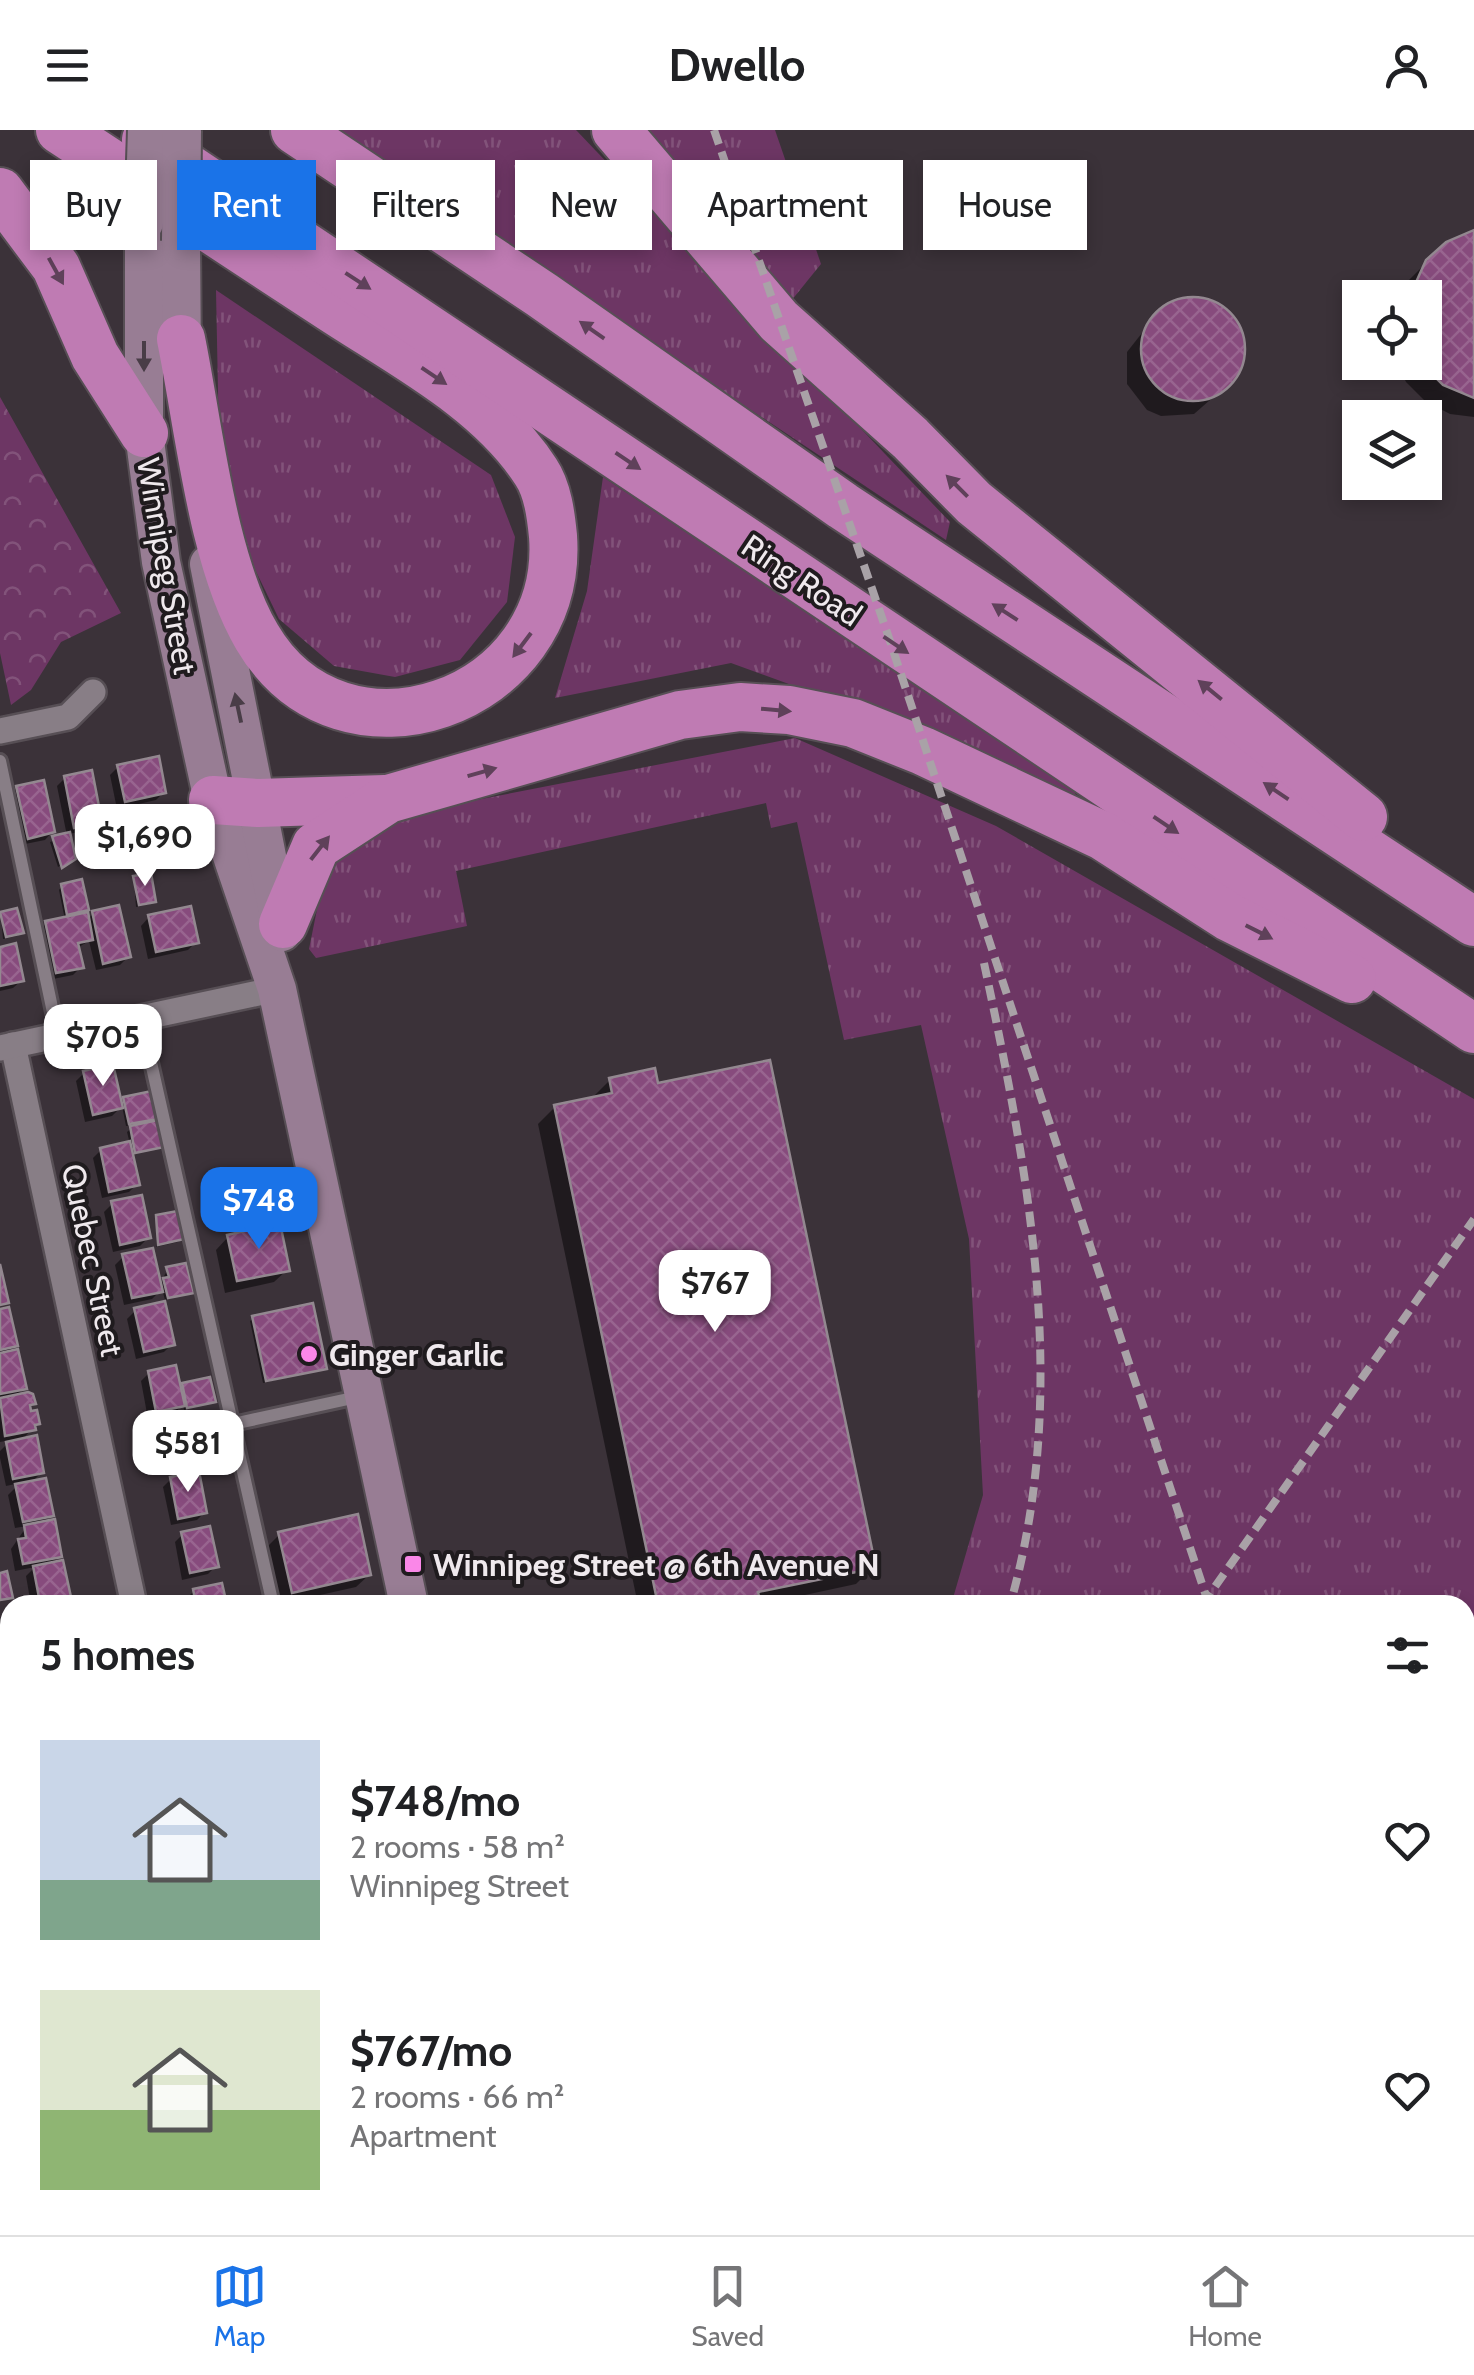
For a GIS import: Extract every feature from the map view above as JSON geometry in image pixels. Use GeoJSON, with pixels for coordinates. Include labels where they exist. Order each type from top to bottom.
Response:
{"type":"FeatureCollection","features":[{"type":"Feature","properties":{"kind":"highway"},"geometry":{"type":"LineString","coordinates":[[60,130],[447,385],[512,442],[538,474],[552,515],[554,550],[547,599],[532,632],[507,664],[478,688],[441,705],[397,714],[362,711],[329,699],[282,668],[257,638],[227,564],[181,339]]}},
{"type":"Feature","properties":{"kind":"highway","name":"Ring Road"},"geometry":{"type":"LineString","coordinates":[[130,130],[1474,1029]]}},
{"type":"Feature","properties":{"kind":"highway"},"geometry":{"type":"LineString","coordinates":[[295,130],[542,295],[844,506],[1474,922]]}},
{"type":"Feature","properties":{"kind":"highway"},"geometry":{"type":"LineString","coordinates":[[616,130],[779,322],[910,438],[974,503],[1474,908]]}},
{"type":"Feature","properties":{"kind":"highway"},"geometry":{"type":"LineString","coordinates":[[0,192],[56,267],[95,356],[144,433]]}},
{"type":"Feature","properties":{"kind":"highway"},"geometry":{"type":"LineString","coordinates":[[235,802],[388,799],[680,715],[740,707],[852,723],[923,751],[1103,836],[1229,917],[1474,1040]]}},
{"type":"Feature","properties":{"kind":"highway"},"geometry":{"type":"LineString","coordinates":[[283,924],[316,846],[388,799]]}},
{"type":"Feature","properties":{"kind":"main road","name":"Winnipeg Street"},"geometry":{"type":"LineString","coordinates":[[147,130],[144,433],[161,562],[235,802],[283,924],[277,989]]}},
{"type":"Feature","properties":{"kind":"main road","name":"Winnipeg Street"},"geometry":{"type":"LineString","coordinates":[[182,130],[181,339],[194,496],[235,802],[407,1595]]}},
{"type":"Feature","properties":{"kind":"street"},"geometry":{"type":"LineString","coordinates":[[0,731],[68,717],[93,692]]}},
{"type":"Feature","properties":{"kind":"street"},"geometry":{"type":"LineString","coordinates":[[7,1046],[277,989]]}},
{"type":"Feature","properties":{"kind":"street","name":"Quebec Street"},"geometry":{"type":"LineString","coordinates":[[7,1046],[132,1595]]}},
{"type":"Feature","properties":{"kind":"lane"},"geometry":{"type":"LineString","coordinates":[[0,761],[58,1036]]}},
{"type":"Feature","properties":{"kind":"lane"},"geometry":{"type":"LineString","coordinates":[[141,1018],[272,1595]]}},
{"type":"Feature","properties":{"kind":"lane"},"geometry":{"type":"LineString","coordinates":[[232,1424],[364,1395]]}},
{"type":"Feature","properties":{"kind":"green space"},"geometry":{"type":"Polygon","coordinates":[[[331,130],[576,130],[605,160],[515,160],[515,250],[652,250],[652,210],[672,231],[672,250],[690,250],[950,522],[946,540],[495,239],[495,160],[376,160],[331,130]]]}},
{"type":"Feature","properties":{"kind":"green space"},"geometry":{"type":"Polygon","coordinates":[[[649,130],[775,130],[785,160],[674,160],[649,130]]]}},
{"type":"Feature","properties":{"kind":"green space"},"geometry":{"type":"Polygon","coordinates":[[[749,250],[816,250],[821,264],[791,301],[749,250]]]}},
{"type":"Feature","properties":{"kind":"green space"},"geometry":{"type":"Polygon","coordinates":[[[216,290],[491,475],[515,537],[507,602],[460,660],[395,677],[334,666],[279,619],[237,532],[219,441],[216,290]]]}},
{"type":"Feature","properties":{"kind":"green space"},"geometry":{"type":"Polygon","coordinates":[[[0,397],[121,613],[61,642],[31,690],[11,705],[0,653],[0,397]]]}},
{"type":"Feature","properties":{"kind":"green space"},"geometry":{"type":"Polygon","coordinates":[[[603,477],[1074,791],[1081,808],[943,740],[731,663],[555,698],[587,591],[603,477]]]}},
{"type":"Feature","properties":{"kind":"green space"},"geometry":{"type":"Polygon","coordinates":[[[795,738],[996,826],[1474,1099],[1474,1595],[954,1595],[983,1495],[969,1239],[921,1025],[844,1040],[797,822],[771,828],[766,803],[456,871],[467,926],[316,958],[309,949],[327,860],[404,814],[795,738]]]}},
{"type":"Feature","properties":{"kind":"building"},"geometry":{"type":"Polygon","coordinates":[[[1474,230],[1474,398],[1438,380],[1442,380],[1442,280],[1417,280],[1426,260],[1446,242],[1474,230]]]}},
{"type":"Feature","properties":{"kind":"building"},"geometry":{"type":"Polygon","coordinates":[[[1193,297],[1213,301],[1230,312],[1241,329],[1245,349],[1241,369],[1230,386],[1213,397],[1193,401],[1173,397],[1156,386],[1145,369],[1141,349],[1145,329],[1156,312],[1173,301],[1193,297]]]}},
{"type":"Feature","properties":{"kind":"building"},"geometry":{"type":"Polygon","coordinates":[[[159,756],[166,793],[125,802],[117,765],[159,756]]]}},
{"type":"Feature","properties":{"kind":"building"},"geometry":{"type":"Polygon","coordinates":[[[92,770],[102,822],[74,828],[64,776],[92,770]]]}},
{"type":"Feature","properties":{"kind":"building"},"geometry":{"type":"Polygon","coordinates":[[[44,780],[55,832],[28,839],[16,786],[44,780]]]}},
{"type":"Feature","properties":{"kind":"building"},"geometry":{"type":"Polygon","coordinates":[[[142,816],[147,845],[127,849],[121,821],[142,816]]]}},
{"type":"Feature","properties":{"kind":"building"},"geometry":{"type":"Polygon","coordinates":[[[120,821],[126,853],[105,858],[98,825],[120,821]]]}},
{"type":"Feature","properties":{"kind":"building"},"geometry":{"type":"Polygon","coordinates":[[[70,832],[76,859],[62,868],[52,836],[70,832]]]}},
{"type":"Feature","properties":{"kind":"building"},"geometry":{"type":"Polygon","coordinates":[[[151,873],[156,902],[139,905],[133,876],[151,873]]]}},
{"type":"Feature","properties":{"kind":"building"},"geometry":{"type":"Polygon","coordinates":[[[82,879],[89,910],[67,915],[61,884],[82,879]]]}},
{"type":"Feature","properties":{"kind":"building"},"geometry":{"type":"Polygon","coordinates":[[[119,905],[131,957],[103,964],[92,911],[119,905]]]}},
{"type":"Feature","properties":{"kind":"building"},"geometry":{"type":"Polygon","coordinates":[[[191,906],[199,943],[156,952],[148,915],[191,906]]]}},
{"type":"Feature","properties":{"kind":"building"},"geometry":{"type":"Polygon","coordinates":[[[17,908],[24,933],[6,937],[0,912],[17,908]]]}},
{"type":"Feature","properties":{"kind":"building"},"geometry":{"type":"Polygon","coordinates":[[[88,912],[93,940],[78,943],[84,968],[56,973],[45,921],[88,912]]]}},
{"type":"Feature","properties":{"kind":"building"},"geometry":{"type":"Polygon","coordinates":[[[16,943],[24,981],[0,986],[0,947],[16,943]]]}},
{"type":"Feature","properties":{"kind":"building"},"geometry":{"type":"Polygon","coordinates":[[[770,1060],[876,1568],[758,1592],[759,1595],[656,1595],[554,1105],[612,1093],[609,1078],[655,1068],[658,1083],[770,1060]]]}},
{"type":"Feature","properties":{"kind":"building"},"geometry":{"type":"Polygon","coordinates":[[[113,1064],[123,1108],[93,1115],[83,1071],[113,1064]]]}},
{"type":"Feature","properties":{"kind":"building"},"geometry":{"type":"Polygon","coordinates":[[[152,1091],[158,1119],[129,1124],[123,1097],[152,1091]]]}},
{"type":"Feature","properties":{"kind":"building"},"geometry":{"type":"Polygon","coordinates":[[[158,1120],[164,1147],[135,1153],[130,1126],[158,1120]]]}},
{"type":"Feature","properties":{"kind":"building"},"geometry":{"type":"Polygon","coordinates":[[[130,1141],[140,1185],[109,1192],[100,1148],[130,1141]]]}},
{"type":"Feature","properties":{"kind":"building"},"geometry":{"type":"Polygon","coordinates":[[[142,1195],[151,1238],[120,1245],[111,1201],[142,1195]]]}},
{"type":"Feature","properties":{"kind":"building"},"geometry":{"type":"Polygon","coordinates":[[[178,1211],[184,1239],[158,1245],[156,1215],[178,1211]]]}},
{"type":"Feature","properties":{"kind":"building"},"geometry":{"type":"Polygon","coordinates":[[[280,1223],[290,1271],[237,1281],[227,1235],[280,1223]]]}},
{"type":"Feature","properties":{"kind":"building"},"geometry":{"type":"Polygon","coordinates":[[[153,1248],[163,1292],[132,1298],[122,1254],[153,1248]]]}},
{"type":"Feature","properties":{"kind":"building"},"geometry":{"type":"Polygon","coordinates":[[[186,1263],[194,1293],[168,1298],[163,1278],[169,1277],[166,1267],[186,1263]]]}},
{"type":"Feature","properties":{"kind":"building"},"geometry":{"type":"Polygon","coordinates":[[[0,1264],[9,1303],[0,1305],[0,1264]]]}},
{"type":"Feature","properties":{"kind":"building"},"geometry":{"type":"Polygon","coordinates":[[[165,1301],[175,1345],[144,1352],[134,1308],[165,1301]]]}},
{"type":"Feature","properties":{"kind":"building"},"geometry":{"type":"Polygon","coordinates":[[[313,1303],[327,1369],[266,1381],[252,1316],[313,1303]]]}},
{"type":"Feature","properties":{"kind":"building"},"geometry":{"type":"Polygon","coordinates":[[[9,1307],[18,1346],[0,1350],[0,1309],[9,1307]]]}},
{"type":"Feature","properties":{"kind":"building"},"geometry":{"type":"Polygon","coordinates":[[[18,1349],[27,1389],[0,1394],[0,1353],[18,1349]]]}},
{"type":"Feature","properties":{"kind":"building"},"geometry":{"type":"Polygon","coordinates":[[[176,1365],[185,1406],[156,1412],[148,1371],[176,1365]]]}},
{"type":"Feature","properties":{"kind":"building"},"geometry":{"type":"Polygon","coordinates":[[[210,1377],[216,1402],[187,1408],[182,1383],[210,1377]]]}},
{"type":"Feature","properties":{"kind":"building"},"geometry":{"type":"Polygon","coordinates":[[[33,1394],[36,1404],[30,1405],[31,1411],[37,1410],[40,1424],[35,1425],[36,1430],[5,1436],[0,1398],[33,1394]]]}},
{"type":"Feature","properties":{"kind":"building"},"geometry":{"type":"Polygon","coordinates":[[[187,1419],[196,1459],[168,1466],[159,1425],[187,1419]]]}},
{"type":"Feature","properties":{"kind":"building"},"geometry":{"type":"Polygon","coordinates":[[[37,1435],[44,1473],[13,1479],[6,1442],[37,1435]]]}},
{"type":"Feature","properties":{"kind":"building"},"geometry":{"type":"Polygon","coordinates":[[[222,1435],[226,1455],[200,1460],[196,1440],[222,1435]]]}},
{"type":"Feature","properties":{"kind":"building"},"geometry":{"type":"Polygon","coordinates":[[[199,1471],[207,1513],[178,1519],[170,1477],[199,1471]]]}},
{"type":"Feature","properties":{"kind":"building"},"geometry":{"type":"Polygon","coordinates":[[[46,1478],[54,1516],[23,1522],[15,1484],[46,1478]]]}},
{"type":"Feature","properties":{"kind":"building"},"geometry":{"type":"Polygon","coordinates":[[[358,1514],[371,1575],[292,1593],[278,1532],[358,1514]]]}},
{"type":"Feature","properties":{"kind":"building"},"geometry":{"type":"Polygon","coordinates":[[[55,1519],[62,1557],[23,1564],[18,1539],[26,1538],[24,1525],[55,1519]]]}},
{"type":"Feature","properties":{"kind":"building"},"geometry":{"type":"Polygon","coordinates":[[[210,1526],[219,1567],[190,1573],[181,1532],[210,1526]]]}},
{"type":"Feature","properties":{"kind":"building"},"geometry":{"type":"Polygon","coordinates":[[[63,1560],[71,1595],[38,1595],[33,1566],[63,1560]]]}},
{"type":"Feature","properties":{"kind":"building"},"geometry":{"type":"Polygon","coordinates":[[[7,1571],[12,1595],[0,1595],[0,1573],[7,1571]]]}},
{"type":"Feature","properties":{"kind":"building"},"geometry":{"type":"Polygon","coordinates":[[[222,1583],[225,1595],[194,1595],[193,1589],[222,1583]]]}},
{"type":"Feature","properties":{"kind":"railway"},"geometry":{"type":"LineString","coordinates":[[714,130],[890,641],[1206,1595]]}},
{"type":"Feature","properties":{"kind":"railway"},"geometry":{"type":"LineString","coordinates":[[984,963],[1016,1123],[1037,1284],[1038,1445],[1028,1525],[1012,1595]]}},
{"type":"Feature","properties":{"kind":"railway"},"geometry":{"type":"LineString","coordinates":[[1209,1595],[1474,1219]]}},
{"type":"Feature","properties":{"kind":"place","name":"Ginger Garlic"},"geometry":{"type":"Point","coordinates":[309,1354]}},
{"type":"Feature","properties":{"kind":"place","name":"Winnipeg Street @ 6th Avenue N"},"geometry":{"type":"Point","coordinates":[413,1564]}}]}
